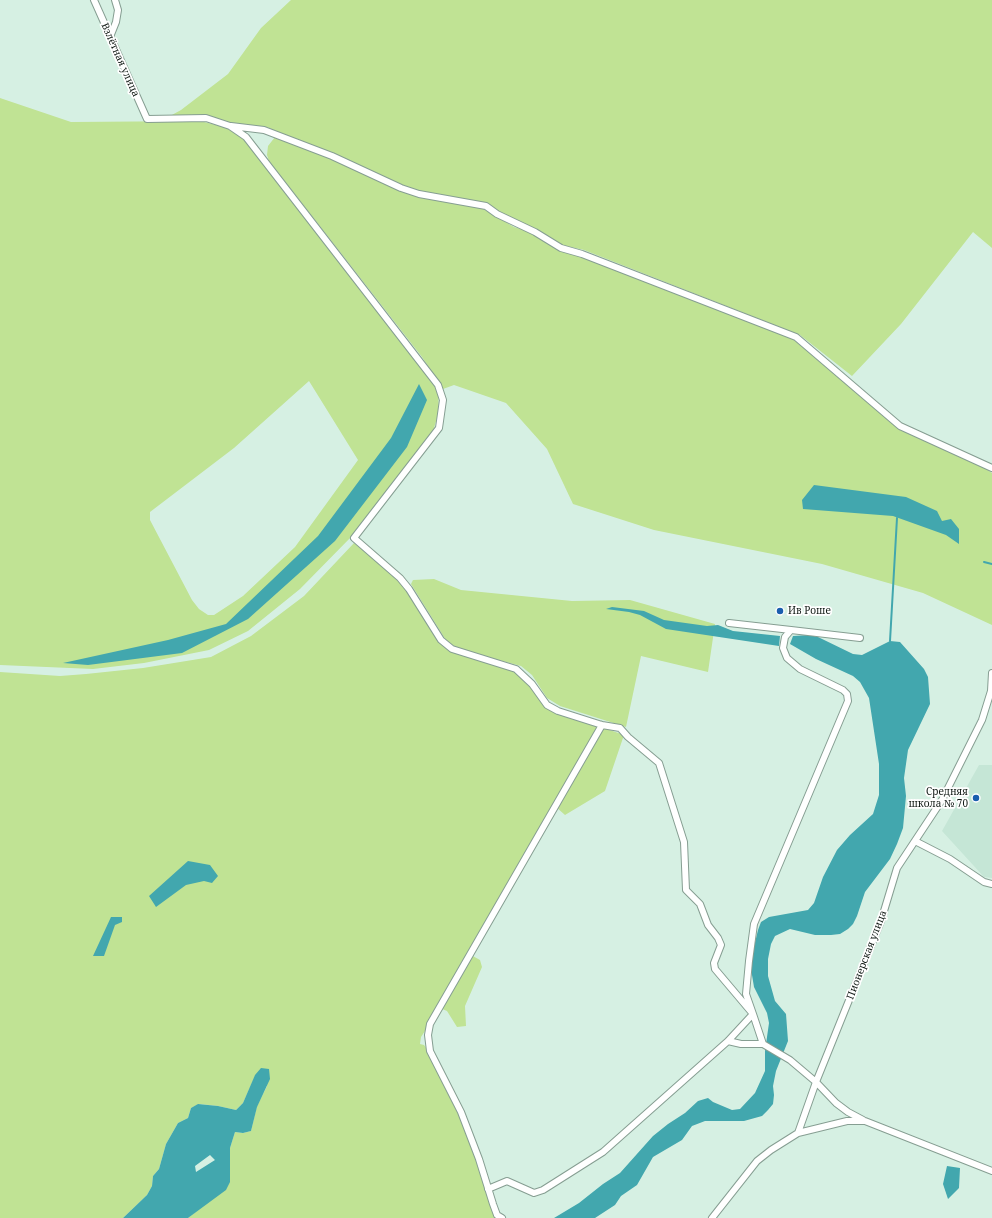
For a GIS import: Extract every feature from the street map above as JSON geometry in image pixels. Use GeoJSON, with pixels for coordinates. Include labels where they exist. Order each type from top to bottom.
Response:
{"type":"FeatureCollection","features":[{"type":"Feature","properties":{"kind":"street","name":"Взлётная улица"},"geometry":{"type":"LineString","coordinates":[[94,0],[147,119],[206,118],[230,126]]}},
{"type":"Feature","properties":{"kind":"street"},"geometry":{"type":"LineString","coordinates":[[110,37],[116,22],[118,10],[115,0]]}},
{"type":"Feature","properties":{"kind":"street"},"geometry":{"type":"LineString","coordinates":[[230,126],[264,130],[332,156],[401,188],[419,194],[486,206],[496,214],[534,232],[561,248],[582,254],[796,337],[900,426],[992,468]]}},
{"type":"Feature","properties":{"kind":"street"},"geometry":{"type":"LineString","coordinates":[[230,126],[246,137],[262,156],[438,385],[441,391],[443,410],[439,428],[354,538],[400,578],[441,640],[452,649],[516,669],[532,684],[547,705],[558,711],[602,725],[620,728],[628,737],[658,763],[684,842],[686,890],[700,904],[708,925],[718,938],[721,945],[714,963],[715,969],[753,1014]]}},
{"type":"Feature","properties":{"kind":"street"},"geometry":{"type":"LineString","coordinates":[[729,623],[860,638]]}},
{"type":"Feature","properties":{"kind":"street"},"geometry":{"type":"LineString","coordinates":[[763,1044],[746,994],[748,961],[754,924],[848,701],[847,694],[843,690],[800,669],[787,658],[783,648],[785,637],[791,630]]}},
{"type":"Feature","properties":{"kind":"street","name":"Пионерская улица"},"geometry":{"type":"LineString","coordinates":[[798,1134],[816,1082],[881,921],[897,868],[942,800],[982,720],[991,691],[992,673]]}},
{"type":"Feature","properties":{"kind":"street"},"geometry":{"type":"LineString","coordinates":[[502,1218],[497,1215],[462,1112],[430,1051],[428,1040],[430,1024],[602,725]]}},
{"type":"Feature","properties":{"kind":"street"},"geometry":{"type":"LineString","coordinates":[[915,841],[950,859],[984,882],[992,884]]}},
{"type":"Feature","properties":{"kind":"street"},"geometry":{"type":"LineString","coordinates":[[488,1189],[507,1181],[534,1193],[550,1186],[603,1152],[728,1040],[753,1014]]}},
{"type":"Feature","properties":{"kind":"street"},"geometry":{"type":"LineString","coordinates":[[728,1040],[741,1044],[763,1044],[790,1060],[816,1082],[836,1103],[848,1112],[865,1121],[992,1171]]}},
{"type":"Feature","properties":{"kind":"street"},"geometry":{"type":"LineString","coordinates":[[714,1217],[757,1161],[771,1150],[798,1134],[828,1124],[847,1121],[865,1121]]}},
{"type":"Feature","properties":{"kind":"shaded area","name":"Средняя школа № 70"},"geometry":{"type":"Polygon","coordinates":[[[979,765],[992,765],[992,878],[984,877],[942,831],[979,765]]]}},
{"type":"Feature","properties":{"kind":"green space"},"geometry":{"type":"Polygon","coordinates":[[[291,0],[992,0],[992,248],[973,232],[901,324],[852,376],[800,335],[584,250],[562,245],[537,230],[499,212],[401,186],[267,127],[170,116],[181,110],[228,74],[261,28],[291,0]]]}},
{"type":"Feature","properties":{"kind":"green space"},"geometry":{"type":"Polygon","coordinates":[[[0,98],[71,122],[200,121],[228,128],[245,139],[432,381],[438,391],[439,411],[432,435],[353,535],[300,589],[248,631],[209,650],[144,663],[93,669],[0,665],[0,98]],[[309,381],[234,448],[150,512],[150,520],[192,600],[199,609],[208,615],[214,615],[243,596],[295,547],[358,460],[309,381]]]}},
{"type":"Feature","properties":{"kind":"green space"},"geometry":{"type":"Polygon","coordinates":[[[275,137],[330,157],[399,190],[480,207],[514,227],[533,233],[558,250],[583,257],[793,339],[900,430],[983,467],[992,473],[992,625],[923,593],[822,564],[654,530],[573,504],[547,449],[506,403],[454,385],[443,389],[422,357],[269,161],[267,155],[268,146],[275,137]]]}},
{"type":"Feature","properties":{"kind":"green space"},"geometry":{"type":"Polygon","coordinates":[[[354,543],[398,579],[444,646],[456,653],[517,670],[526,678],[547,708],[624,735],[605,791],[565,815],[556,807],[471,955],[480,960],[482,967],[465,1006],[466,1026],[457,1027],[447,1011],[440,1008],[421,1037],[420,1044],[424,1045],[427,1049],[458,1107],[499,1218],[188,1218],[200,1208],[230,1173],[230,1148],[235,1132],[243,1133],[251,1131],[257,1106],[267,1086],[255,1076],[243,1103],[236,1110],[199,1104],[191,1108],[188,1118],[178,1123],[166,1144],[159,1169],[153,1176],[152,1186],[147,1195],[123,1218],[0,1218],[0,672],[60,676],[143,668],[211,657],[251,636],[304,596],[354,543]]]}},
{"type":"Feature","properties":{"kind":"green space"},"geometry":{"type":"Polygon","coordinates":[[[434,579],[461,590],[572,601],[630,600],[715,624],[708,672],[641,656],[626,727],[560,706],[547,698],[532,675],[521,666],[462,650],[447,642],[411,584],[413,580],[434,579]]]}},
{"type":"Feature","properties":{"kind":"water"},"geometry":{"type":"Polygon","coordinates":[[[419,384],[427,400],[407,447],[335,541],[248,619],[182,653],[88,665],[63,663],[168,640],[226,624],[318,536],[391,438],[419,384]]]}},
{"type":"Feature","properties":{"kind":"water"},"geometry":{"type":"Polygon","coordinates":[[[814,485],[906,497],[937,511],[942,521],[951,519],[959,529],[959,544],[946,535],[893,516],[803,509],[802,500],[814,485]]]}},
{"type":"Feature","properties":{"kind":"water"},"geometry":{"type":"Polygon","coordinates":[[[612,607],[644,611],[664,620],[707,626],[718,625],[733,631],[780,636],[779,646],[666,629],[640,615],[606,609],[612,607]]]}},
{"type":"Feature","properties":{"kind":"water"},"geometry":{"type":"Polygon","coordinates":[[[809,635],[818,637],[853,654],[862,655],[890,641],[900,642],[924,669],[928,677],[930,704],[908,750],[904,778],[906,796],[903,828],[897,844],[890,859],[865,892],[857,916],[853,924],[848,929],[840,934],[815,935],[790,929],[775,936],[771,944],[768,959],[768,976],[775,1001],[786,1014],[788,1041],[776,1071],[773,1086],[773,1104],[768,1110],[762,1116],[744,1121],[705,1121],[692,1126],[682,1140],[653,1157],[637,1185],[621,1196],[615,1205],[595,1218],[554,1218],[579,1203],[620,1173],[653,1136],[685,1113],[698,1101],[708,1098],[713,1102],[732,1110],[740,1109],[755,1093],[765,1071],[765,1051],[769,1023],[767,1013],[754,987],[751,969],[751,959],[761,922],[769,917],[808,910],[814,903],[823,877],[837,850],[850,835],[873,814],[879,795],[879,764],[869,698],[860,682],[853,676],[816,659],[790,644],[793,636],[809,635]]]}},
{"type":"Feature","properties":{"kind":"water"},"geometry":{"type":"Polygon","coordinates":[[[188,861],[210,865],[218,876],[212,883],[204,881],[186,885],[156,907],[149,896],[188,861]]]}},
{"type":"Feature","properties":{"kind":"water"},"geometry":{"type":"Polygon","coordinates":[[[111,917],[122,917],[122,922],[115,925],[104,956],[93,956],[111,917]]]}},
{"type":"Feature","properties":{"kind":"water"},"geometry":{"type":"Polygon","coordinates":[[[261,1068],[269,1069],[270,1079],[257,1107],[251,1131],[243,1133],[235,1132],[230,1148],[230,1182],[226,1190],[188,1218],[123,1218],[147,1195],[152,1186],[153,1176],[159,1169],[166,1144],[178,1123],[188,1118],[191,1108],[198,1104],[236,1110],[243,1103],[255,1075],[261,1068]],[[210,1155],[195,1166],[196,1172],[215,1160],[210,1155]]]}},
{"type":"Feature","properties":{"kind":"water"},"geometry":{"type":"Polygon","coordinates":[[[947,1166],[960,1168],[959,1188],[948,1199],[943,1184],[947,1166]]]}},
{"type":"Feature","properties":{"kind":"waterway"},"geometry":{"type":"LineString","coordinates":[[890,641],[897,518]]}},
{"type":"Feature","properties":{"kind":"waterway"},"geometry":{"type":"LineString","coordinates":[[984,562],[992,564]]}},
{"type":"Feature","properties":{"kind":"place","name":"Ив Роше"},"geometry":{"type":"Point","coordinates":[780,611]}},
{"type":"Feature","properties":{"kind":"place","name":"Средняя школа № 70"},"geometry":{"type":"Point","coordinates":[976,798]}}]}
